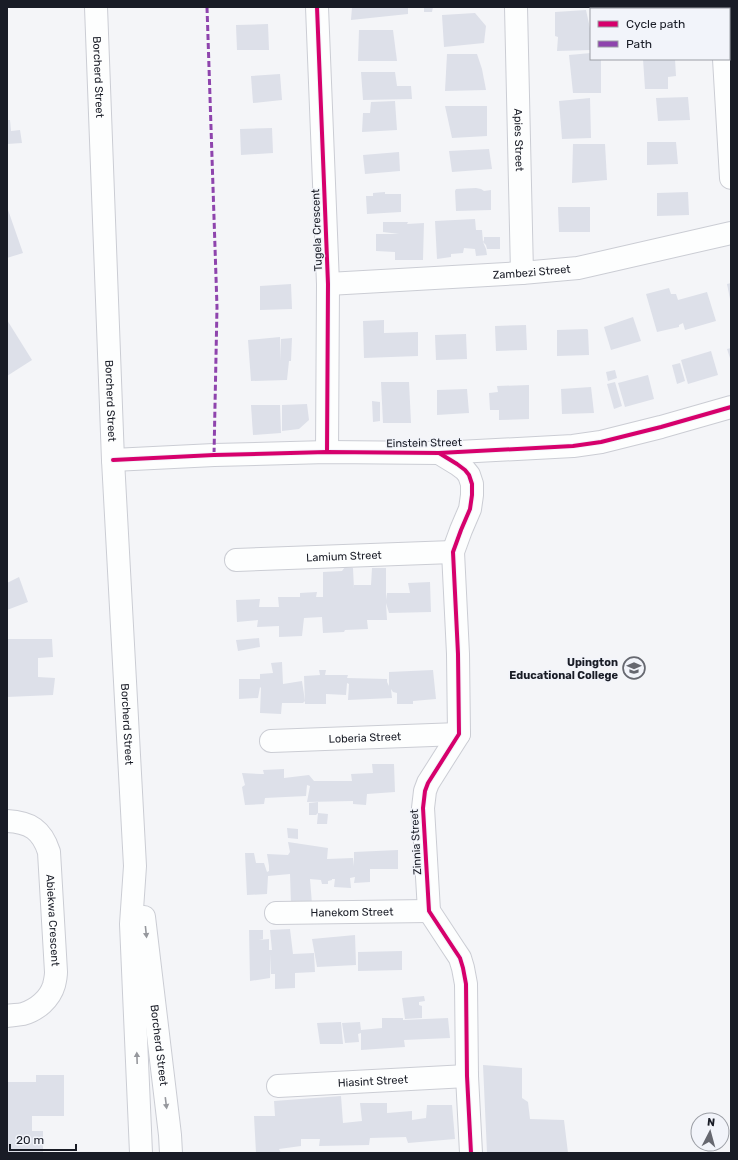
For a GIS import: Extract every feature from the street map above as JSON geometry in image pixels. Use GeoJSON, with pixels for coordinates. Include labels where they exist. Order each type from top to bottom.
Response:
{"type":"FeatureCollection","features":[{"type":"Feature","properties":{"kind":"main road","name":"Borcherd Street"},"geometry":{"type":"LineString","coordinates":[[96,7],[112,460],[135,866],[131,924],[141,1153]]}},
{"type":"Feature","properties":{"kind":"main road","name":"Tugela Crescent"},"geometry":{"type":"LineString","coordinates":[[317,7],[328,284],[327,452]]}},
{"type":"Feature","properties":{"kind":"main road","name":"Apies Street"},"geometry":{"type":"LineString","coordinates":[[516,7],[522,273]]}},
{"type":"Feature","properties":{"kind":"main road"},"geometry":{"type":"LineString","coordinates":[[724,60],[731,178]]}},
{"type":"Feature","properties":{"kind":"main road","name":"Zambezi Street"},"geometry":{"type":"LineString","coordinates":[[328,284],[522,273],[578,268],[731,233]]}},
{"type":"Feature","properties":{"kind":"main road","name":"Einstein Street"},"geometry":{"type":"LineString","coordinates":[[112,460],[214,455],[327,452],[439,453],[554,448],[601,442],[731,407]]}},
{"type":"Feature","properties":{"kind":"main road"},"geometry":{"type":"LineString","coordinates":[[439,453],[465,470],[472,484],[470,509],[453,552],[458,654],[459,734]]}},
{"type":"Feature","properties":{"kind":"main road","name":"Lamium Street"},"geometry":{"type":"LineString","coordinates":[[236,560],[453,552]]}},
{"type":"Feature","properties":{"kind":"main road","name":"Loberia Street"},"geometry":{"type":"LineString","coordinates":[[271,741],[459,734]]}},
{"type":"Feature","properties":{"kind":"main road","name":"Zinnia Street"},"geometry":{"type":"LineString","coordinates":[[429,911],[423,800],[428,783],[459,734]]}},
{"type":"Feature","properties":{"kind":"main road","name":"Abiekwa Crescent"},"geometry":{"type":"LineString","coordinates":[[7,821],[19,822],[32,827],[46,842],[49,852],[56,972],[54,986],[48,997],[41,1005],[23,1014],[7,1016]]}},
{"type":"Feature","properties":{"kind":"main road","name":"Borcherd Street"},"geometry":{"type":"LineString","coordinates":[[135,866],[143,907],[171,1153]]}},
{"type":"Feature","properties":{"kind":"main road"},"geometry":{"type":"LineString","coordinates":[[429,911],[460,958],[466,984],[467,1076],[471,1153]]}},
{"type":"Feature","properties":{"kind":"main road","name":"Hanekom Street"},"geometry":{"type":"LineString","coordinates":[[276,913],[429,911]]}},
{"type":"Feature","properties":{"kind":"main road","name":"Hiasint Street"},"geometry":{"type":"LineString","coordinates":[[278,1086],[467,1076]]}},
{"type":"Feature","properties":{"kind":"building"},"geometry":{"type":"Polygon","coordinates":[[[352,7],[408,7],[408,14],[351,20],[352,7]]]}},
{"type":"Feature","properties":{"kind":"building"},"geometry":{"type":"Polygon","coordinates":[[[424,7],[433,7],[432,12],[424,12],[424,7]]]}},
{"type":"Feature","properties":{"kind":"building"},"geometry":{"type":"Polygon","coordinates":[[[586,10],[590,28],[590,50],[557,51],[558,37],[555,36],[555,12],[586,10]]]}},
{"type":"Feature","properties":{"kind":"building"},"geometry":{"type":"Polygon","coordinates":[[[475,13],[486,26],[484,43],[444,47],[442,15],[475,13]]]}},
{"type":"Feature","properties":{"kind":"building"},"geometry":{"type":"Polygon","coordinates":[[[268,24],[269,50],[237,50],[236,25],[268,24]]]}},
{"type":"Feature","properties":{"kind":"building"},"geometry":{"type":"Polygon","coordinates":[[[359,30],[393,30],[397,61],[358,61],[359,30]]]}},
{"type":"Feature","properties":{"kind":"building"},"geometry":{"type":"Polygon","coordinates":[[[590,53],[590,60],[601,60],[601,93],[573,93],[569,55],[590,53]]]}},
{"type":"Feature","properties":{"kind":"building"},"geometry":{"type":"Polygon","coordinates":[[[447,54],[477,54],[482,69],[486,90],[445,91],[447,54]]]}},
{"type":"Feature","properties":{"kind":"building"},"geometry":{"type":"Polygon","coordinates":[[[643,60],[675,60],[676,76],[668,77],[668,89],[645,89],[643,60]]]}},
{"type":"Feature","properties":{"kind":"building"},"geometry":{"type":"Polygon","coordinates":[[[361,72],[395,72],[397,86],[411,86],[412,99],[363,100],[361,72]]]}},
{"type":"Feature","properties":{"kind":"building"},"geometry":{"type":"Polygon","coordinates":[[[280,74],[282,100],[253,103],[251,76],[280,74]]]}},
{"type":"Feature","properties":{"kind":"building"},"geometry":{"type":"Polygon","coordinates":[[[688,97],[690,120],[658,121],[656,98],[688,97]]]}},
{"type":"Feature","properties":{"kind":"building"},"geometry":{"type":"Polygon","coordinates":[[[590,98],[591,138],[562,139],[559,101],[590,98]]]}},
{"type":"Feature","properties":{"kind":"building"},"geometry":{"type":"Polygon","coordinates":[[[395,101],[397,130],[362,132],[363,113],[370,113],[371,102],[395,101]]]}},
{"type":"Feature","properties":{"kind":"building"},"geometry":{"type":"Polygon","coordinates":[[[445,106],[487,106],[487,136],[452,138],[445,106]]]}},
{"type":"Feature","properties":{"kind":"building"},"geometry":{"type":"Polygon","coordinates":[[[7,120],[10,120],[11,131],[20,130],[22,143],[7,144],[7,120]]]}},
{"type":"Feature","properties":{"kind":"building"},"geometry":{"type":"Polygon","coordinates":[[[272,128],[273,153],[241,155],[240,129],[272,128]]]}},
{"type":"Feature","properties":{"kind":"building"},"geometry":{"type":"Polygon","coordinates":[[[647,142],[676,142],[678,164],[647,165],[647,142]]]}},
{"type":"Feature","properties":{"kind":"building"},"geometry":{"type":"Polygon","coordinates":[[[573,144],[605,144],[607,180],[572,183],[573,144]]]}},
{"type":"Feature","properties":{"kind":"building"},"geometry":{"type":"Polygon","coordinates":[[[489,149],[492,169],[452,172],[449,151],[489,149]]]}},
{"type":"Feature","properties":{"kind":"building"},"geometry":{"type":"Polygon","coordinates":[[[399,152],[400,171],[365,174],[363,155],[399,152]]]}},
{"type":"Feature","properties":{"kind":"building"},"geometry":{"type":"Polygon","coordinates":[[[476,188],[484,191],[491,190],[491,210],[456,211],[456,189],[476,188]]]}},
{"type":"Feature","properties":{"kind":"building"},"geometry":{"type":"Polygon","coordinates":[[[385,192],[385,194],[401,194],[401,212],[367,214],[366,196],[373,196],[373,193],[385,192]]]}},
{"type":"Feature","properties":{"kind":"building"},"geometry":{"type":"Polygon","coordinates":[[[688,192],[689,215],[657,216],[657,193],[688,192]]]}},
{"type":"Feature","properties":{"kind":"building"},"geometry":{"type":"Polygon","coordinates":[[[7,207],[23,253],[7,258],[7,207]]]}},
{"type":"Feature","properties":{"kind":"building"},"geometry":{"type":"Polygon","coordinates":[[[558,207],[590,207],[590,232],[559,232],[558,207]]]}},
{"type":"Feature","properties":{"kind":"building"},"geometry":{"type":"Polygon","coordinates":[[[475,219],[476,230],[482,230],[483,242],[487,255],[476,256],[475,249],[464,248],[463,253],[451,254],[451,257],[437,259],[435,221],[475,219]]]}},
{"type":"Feature","properties":{"kind":"building"},"geometry":{"type":"Polygon","coordinates":[[[383,222],[408,222],[407,224],[424,223],[423,260],[395,260],[395,252],[376,251],[376,234],[399,234],[383,232],[383,222]]]}},
{"type":"Feature","properties":{"kind":"building"},"geometry":{"type":"Polygon","coordinates":[[[484,237],[500,237],[500,249],[487,249],[483,242],[484,237]]]}},
{"type":"Feature","properties":{"kind":"building"},"geometry":{"type":"Polygon","coordinates":[[[731,283],[731,299],[730,299],[727,284],[731,283]]]}},
{"type":"Feature","properties":{"kind":"building"},"geometry":{"type":"Polygon","coordinates":[[[291,284],[292,309],[260,310],[260,286],[291,284]]]}},
{"type":"Feature","properties":{"kind":"building"},"geometry":{"type":"Polygon","coordinates":[[[669,288],[671,294],[676,294],[678,300],[707,292],[716,321],[685,330],[683,323],[679,325],[679,327],[657,332],[646,294],[669,288]]]}},
{"type":"Feature","properties":{"kind":"building"},"geometry":{"type":"Polygon","coordinates":[[[633,317],[641,341],[611,350],[604,327],[633,317]]]}},
{"type":"Feature","properties":{"kind":"building"},"geometry":{"type":"Polygon","coordinates":[[[7,320],[32,360],[7,376],[7,320]]]}},
{"type":"Feature","properties":{"kind":"building"},"geometry":{"type":"Polygon","coordinates":[[[384,320],[384,333],[418,332],[418,356],[364,358],[363,321],[384,320]]]}},
{"type":"Feature","properties":{"kind":"building"},"geometry":{"type":"Polygon","coordinates":[[[526,325],[527,350],[496,351],[495,326],[526,325]]]}},
{"type":"Feature","properties":{"kind":"building"},"geometry":{"type":"Polygon","coordinates":[[[587,329],[589,355],[557,356],[557,330],[587,329]]]}},
{"type":"Feature","properties":{"kind":"building"},"geometry":{"type":"Polygon","coordinates":[[[466,334],[467,359],[436,360],[435,335],[466,334]]]}},
{"type":"Feature","properties":{"kind":"building"},"geometry":{"type":"Polygon","coordinates":[[[280,337],[281,361],[281,339],[292,338],[291,361],[289,361],[287,380],[251,381],[248,340],[280,337]]]}},
{"type":"Feature","properties":{"kind":"building"},"geometry":{"type":"Polygon","coordinates":[[[731,348],[731,361],[727,349],[731,348]]]}},
{"type":"Feature","properties":{"kind":"building"},"geometry":{"type":"Polygon","coordinates":[[[711,351],[718,375],[688,384],[681,360],[711,351]]]}},
{"type":"Feature","properties":{"kind":"building"},"geometry":{"type":"Polygon","coordinates":[[[680,363],[685,381],[677,384],[672,365],[680,363]]]}},
{"type":"Feature","properties":{"kind":"building"},"geometry":{"type":"Polygon","coordinates":[[[615,370],[617,378],[608,381],[606,372],[615,370]]]}},
{"type":"Feature","properties":{"kind":"building"},"geometry":{"type":"Polygon","coordinates":[[[648,375],[654,399],[625,407],[618,383],[648,375]]]}},
{"type":"Feature","properties":{"kind":"building"},"geometry":{"type":"Polygon","coordinates":[[[381,382],[409,382],[411,423],[383,423],[381,382]]]}},
{"type":"Feature","properties":{"kind":"building"},"geometry":{"type":"Polygon","coordinates":[[[615,382],[622,406],[614,409],[607,384],[615,382]]]}},
{"type":"Feature","properties":{"kind":"building"},"geometry":{"type":"Polygon","coordinates":[[[529,385],[529,419],[499,420],[499,410],[490,410],[489,393],[498,392],[497,386],[529,385]]]}},
{"type":"Feature","properties":{"kind":"building"},"geometry":{"type":"Polygon","coordinates":[[[591,387],[594,413],[562,414],[561,389],[591,387]]]}},
{"type":"Feature","properties":{"kind":"building"},"geometry":{"type":"Polygon","coordinates":[[[467,389],[469,413],[437,415],[437,390],[467,389]]]}},
{"type":"Feature","properties":{"kind":"building"},"geometry":{"type":"Polygon","coordinates":[[[372,401],[380,402],[380,421],[373,422],[372,401]]]}},
{"type":"Feature","properties":{"kind":"building"},"geometry":{"type":"Polygon","coordinates":[[[307,404],[309,420],[299,429],[282,431],[282,405],[307,404]]]}},
{"type":"Feature","properties":{"kind":"building"},"geometry":{"type":"Polygon","coordinates":[[[251,405],[280,405],[281,433],[253,435],[251,405]]]}},
{"type":"Feature","properties":{"kind":"building"},"geometry":{"type":"Polygon","coordinates":[[[345,567],[353,568],[354,589],[354,585],[371,585],[372,568],[386,568],[386,600],[387,593],[410,593],[408,583],[430,582],[431,612],[389,613],[386,603],[387,620],[367,620],[368,629],[323,633],[322,617],[304,618],[302,636],[279,637],[279,626],[257,627],[258,620],[237,622],[236,600],[260,599],[259,607],[279,607],[278,597],[300,597],[300,593],[317,592],[316,597],[323,597],[323,572],[342,571],[345,567]]]}},
{"type":"Feature","properties":{"kind":"building"},"geometry":{"type":"Polygon","coordinates":[[[19,577],[28,602],[7,610],[7,583],[19,577]]]}},
{"type":"Feature","properties":{"kind":"building"},"geometry":{"type":"Polygon","coordinates":[[[259,638],[260,647],[238,651],[236,640],[259,638]]]}},
{"type":"Feature","properties":{"kind":"building"},"geometry":{"type":"Polygon","coordinates":[[[7,639],[52,639],[53,657],[38,658],[38,677],[55,678],[53,695],[7,697],[7,639]]]}},
{"type":"Feature","properties":{"kind":"building"},"geometry":{"type":"Polygon","coordinates":[[[282,662],[283,684],[302,681],[305,701],[303,703],[282,703],[281,714],[260,713],[260,687],[258,698],[239,699],[239,679],[260,679],[260,674],[273,673],[271,663],[282,662]]]}},
{"type":"Feature","properties":{"kind":"building"},"geometry":{"type":"Polygon","coordinates":[[[319,670],[326,670],[325,675],[348,675],[347,678],[387,679],[389,686],[389,672],[433,670],[436,699],[413,701],[413,704],[397,704],[397,693],[393,692],[391,689],[392,698],[348,700],[349,684],[347,683],[346,695],[326,694],[326,704],[305,704],[304,676],[320,675],[319,670]]]}},
{"type":"Feature","properties":{"kind":"building"},"geometry":{"type":"Polygon","coordinates":[[[372,764],[394,764],[395,792],[367,794],[366,805],[353,804],[353,801],[307,802],[310,786],[307,785],[306,796],[265,798],[264,804],[245,805],[242,787],[245,785],[242,773],[264,774],[263,770],[284,769],[284,778],[309,775],[314,781],[352,781],[351,774],[373,773],[372,764]]]}},
{"type":"Feature","properties":{"kind":"building"},"geometry":{"type":"Polygon","coordinates":[[[318,802],[318,813],[316,815],[309,815],[309,803],[318,802]]]}},
{"type":"Feature","properties":{"kind":"building"},"geometry":{"type":"Polygon","coordinates":[[[318,813],[328,814],[327,824],[317,824],[318,813]]]}},
{"type":"Feature","properties":{"kind":"building"},"geometry":{"type":"Polygon","coordinates":[[[287,828],[298,829],[298,839],[288,838],[287,828]]]}},
{"type":"Feature","properties":{"kind":"building"},"geometry":{"type":"Polygon","coordinates":[[[288,842],[328,848],[327,859],[353,858],[354,866],[354,852],[398,850],[398,869],[370,869],[370,882],[354,883],[355,877],[350,878],[351,888],[334,887],[335,879],[328,881],[328,884],[322,884],[321,880],[310,879],[312,904],[291,904],[290,874],[268,876],[267,894],[247,895],[245,853],[254,853],[256,863],[264,863],[267,872],[269,871],[269,866],[267,854],[288,855],[290,852],[288,842]]]}},
{"type":"Feature","properties":{"kind":"building"},"geometry":{"type":"Polygon","coordinates":[[[290,929],[293,954],[314,953],[315,972],[295,973],[295,988],[275,989],[275,974],[271,974],[271,954],[270,978],[250,981],[249,930],[263,930],[263,939],[259,940],[269,939],[269,950],[272,950],[270,930],[290,929]]]}},
{"type":"Feature","properties":{"kind":"building"},"geometry":{"type":"Polygon","coordinates":[[[355,935],[356,965],[317,967],[312,939],[355,935]]]}},
{"type":"Feature","properties":{"kind":"building"},"geometry":{"type":"Polygon","coordinates":[[[402,951],[402,970],[358,971],[358,952],[402,951]]]}},
{"type":"Feature","properties":{"kind":"building"},"geometry":{"type":"Polygon","coordinates":[[[424,996],[425,1001],[419,1002],[419,1005],[422,1006],[422,1018],[405,1019],[402,998],[424,996]]]}},
{"type":"Feature","properties":{"kind":"building"},"geometry":{"type":"Polygon","coordinates":[[[382,1018],[403,1018],[403,1020],[448,1018],[450,1038],[404,1040],[405,1047],[361,1050],[361,1033],[358,1034],[359,1042],[345,1043],[342,1023],[360,1022],[361,1030],[382,1028],[382,1018]]]}},
{"type":"Feature","properties":{"kind":"building"},"geometry":{"type":"Polygon","coordinates":[[[341,1022],[343,1044],[320,1044],[317,1023],[341,1022]]]}},
{"type":"Feature","properties":{"kind":"building"},"geometry":{"type":"Polygon","coordinates":[[[483,1065],[522,1068],[522,1098],[528,1102],[530,1119],[564,1120],[568,1153],[487,1153],[483,1065]]]}},
{"type":"Feature","properties":{"kind":"building"},"geometry":{"type":"Polygon","coordinates":[[[36,1075],[64,1075],[64,1116],[32,1116],[32,1131],[43,1131],[43,1153],[7,1153],[7,1082],[36,1082],[36,1075]]]}},
{"type":"Feature","properties":{"kind":"building"},"geometry":{"type":"Polygon","coordinates":[[[341,1096],[343,1123],[362,1121],[360,1103],[387,1103],[387,1113],[412,1111],[412,1120],[426,1118],[427,1105],[452,1105],[455,1139],[408,1143],[406,1137],[370,1138],[369,1145],[319,1146],[320,1139],[301,1139],[301,1146],[279,1149],[281,1153],[256,1153],[254,1116],[275,1116],[274,1101],[341,1096]]]}},
{"type":"Feature","properties":{"kind":"marked path"},"geometry":{"type":"LineString","coordinates":[[207,7],[217,307],[214,455]]}},
{"type":"Feature","properties":{"kind":"cycle path"},"geometry":{"type":"LineString","coordinates":[[317,7],[328,284],[327,452]]}},
{"type":"Feature","properties":{"kind":"cycle path"},"geometry":{"type":"LineString","coordinates":[[113,460],[214,455],[327,452],[439,453],[573,446],[601,442],[731,407]]}},
{"type":"Feature","properties":{"kind":"cycle path"},"geometry":{"type":"LineString","coordinates":[[439,453],[457,464],[469,475],[472,484],[472,495],[470,509],[453,552],[458,654],[459,734],[428,783],[425,791],[423,808],[429,911],[460,958],[466,984],[467,1076],[471,1153]]}},
{"type":"Feature","properties":{"kind":"place","name":"Upington Educational College"},"geometry":{"type":"Point","coordinates":[634,668]}}]}
